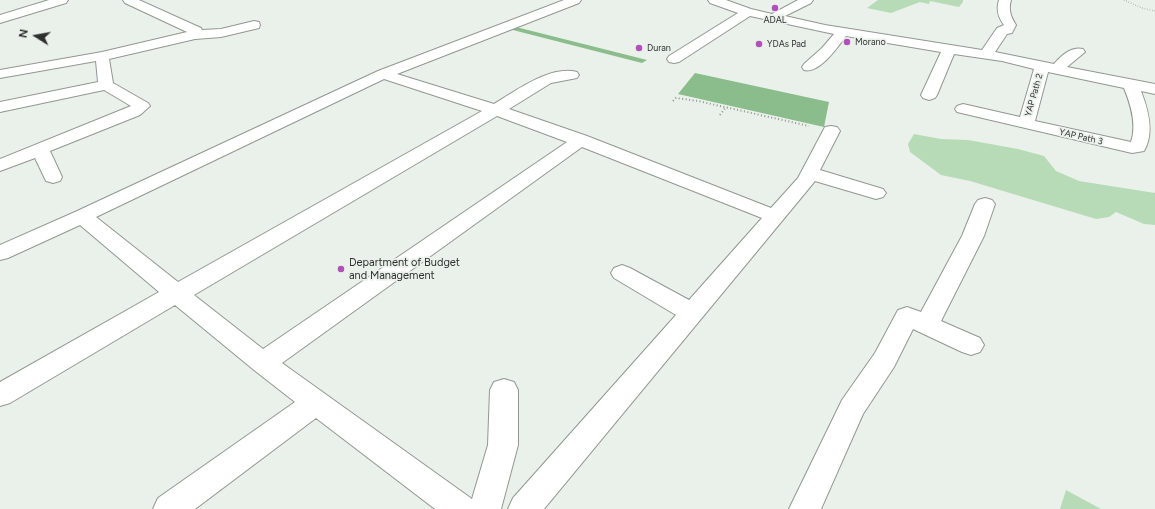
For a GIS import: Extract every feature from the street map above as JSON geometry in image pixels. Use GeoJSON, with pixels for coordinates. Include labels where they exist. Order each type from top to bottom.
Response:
{"type":"FeatureCollection","features":[{"type":"Feature","properties":{"kind":"street"},"geometry":{"type":"LineString","coordinates":[[0,19],[62,0]]}},
{"type":"Feature","properties":{"kind":"street"},"geometry":{"type":"LineString","coordinates":[[129,0],[196,31],[192,35]]}},
{"type":"Feature","properties":{"kind":"street"},"geometry":{"type":"LineString","coordinates":[[0,253],[383,74],[575,0]]}},
{"type":"Feature","properties":{"kind":"street"},"geometry":{"type":"LineString","coordinates":[[714,0],[748,12],[842,32],[949,50],[986,54],[1155,89]]}},
{"type":"Feature","properties":{"kind":"street"},"geometry":{"type":"LineString","coordinates":[[773,18],[806,0]]}},
{"type":"Feature","properties":{"kind":"street"},"geometry":{"type":"LineString","coordinates":[[986,54],[1002,32],[1007,30],[1010,25],[1005,18],[1003,6],[1005,0]]}},
{"type":"Feature","properties":{"kind":"street"},"geometry":{"type":"LineString","coordinates":[[674,59],[748,12]]}},
{"type":"Feature","properties":{"kind":"street"},"geometry":{"type":"LineString","coordinates":[[0,74],[102,56],[192,35],[221,33],[254,25]]}},
{"type":"Feature","properties":{"kind":"street"},"geometry":{"type":"LineString","coordinates":[[809,67],[827,51],[842,32]]}},
{"type":"Feature","properties":{"kind":"street"},"geometry":{"type":"LineString","coordinates":[[929,95],[949,50]]}},
{"type":"Feature","properties":{"kind":"street"},"geometry":{"type":"LineString","coordinates":[[1049,68],[1065,61],[1078,52]]}},
{"type":"Feature","properties":{"kind":"street"},"geometry":{"type":"LineString","coordinates":[[102,56],[106,85]]}},
{"type":"Feature","properties":{"kind":"street","name":"YAP Path 2"},"geometry":{"type":"LineString","coordinates":[[1026,124],[1049,68]]}},
{"type":"Feature","properties":{"kind":"street"},"geometry":{"type":"LineString","coordinates":[[383,74],[442,91],[581,140],[774,216]]}},
{"type":"Feature","properties":{"kind":"street"},"geometry":{"type":"LineString","coordinates":[[0,395],[496,110],[547,79],[572,75]]}},
{"type":"Feature","properties":{"kind":"street"},"geometry":{"type":"LineString","coordinates":[[0,107],[106,85],[142,106],[142,108],[134,112],[0,165]]}},
{"type":"Feature","properties":{"kind":"street","name":"YAP Path 3"},"geometry":{"type":"LineString","coordinates":[[963,109],[1132,148],[1138,147],[1141,140],[1141,112],[1131,85]]}},
{"type":"Feature","properties":{"kind":"street"},"geometry":{"type":"LineString","coordinates":[[524,509],[691,312],[806,180],[831,132]]}},
{"type":"Feature","properties":{"kind":"street"},"geometry":{"type":"LineString","coordinates":[[263,363],[295,339],[581,140]]}},
{"type":"Feature","properties":{"kind":"street"},"geometry":{"type":"LineString","coordinates":[[40,149],[53,177]]}},
{"type":"Feature","properties":{"kind":"street"},"geometry":{"type":"LineString","coordinates":[[809,173],[876,193]]}},
{"type":"Feature","properties":{"kind":"street"},"geometry":{"type":"LineString","coordinates":[[926,325],[970,242],[985,204]]}},
{"type":"Feature","properties":{"kind":"street"},"geometry":{"type":"LineString","coordinates":[[82,216],[263,363],[460,509]]}},
{"type":"Feature","properties":{"kind":"street"},"geometry":{"type":"LineString","coordinates":[[622,274],[691,312]]}},
{"type":"Feature","properties":{"kind":"street"},"geometry":{"type":"LineString","coordinates":[[805,509],[852,408],[885,360],[908,316],[972,345]]}},
{"type":"Feature","properties":{"kind":"street"},"geometry":{"type":"LineString","coordinates":[[485,509],[503,445],[504,390]]}},
{"type":"Feature","properties":{"kind":"street"},"geometry":{"type":"LineString","coordinates":[[169,509],[316,403]]}},
{"type":"Feature","properties":{"kind":"path"},"geometry":{"type":"LineString","coordinates":[[1124,0],[1142,8],[1155,11]]}},
{"type":"Feature","properties":{"kind":"path"},"geometry":{"type":"LineString","coordinates":[[673,101],[676,98],[679,98],[726,107],[831,132]]}},
{"type":"Feature","properties":{"kind":"path"},"geometry":{"type":"LineString","coordinates":[[720,115],[726,107]]}},
{"type":"Feature","properties":{"kind":"shaded area"},"geometry":{"type":"Polygon","coordinates":[[[878,0],[963,0],[963,2],[959,7],[930,1],[929,4],[920,2],[891,13],[867,8],[878,0]]]}},
{"type":"Feature","properties":{"kind":"shaded area"},"geometry":{"type":"Polygon","coordinates":[[[508,25],[647,60],[642,63],[501,27],[508,25]]]}},
{"type":"Feature","properties":{"kind":"shaded area"},"geometry":{"type":"Polygon","coordinates":[[[695,73],[829,102],[824,127],[678,94],[695,73]]]}},
{"type":"Feature","properties":{"kind":"shaded area"},"geometry":{"type":"Polygon","coordinates":[[[914,134],[941,139],[968,140],[1018,149],[1044,156],[1056,171],[1079,181],[1155,193],[1155,225],[1144,224],[1116,212],[1109,217],[1096,219],[970,181],[941,175],[910,152],[908,144],[914,134]]]}},
{"type":"Feature","properties":{"kind":"shaded area"},"geometry":{"type":"Polygon","coordinates":[[[1066,490],[1101,509],[1060,509],[1066,490]]]}},
{"type":"Feature","properties":{"kind":"place","name":"ADAL"},"geometry":{"type":"Point","coordinates":[775,8]}},
{"type":"Feature","properties":{"kind":"place","name":"Morano"},"geometry":{"type":"Point","coordinates":[847,42]}},
{"type":"Feature","properties":{"kind":"place","name":"YDAs Pad"},"geometry":{"type":"Point","coordinates":[759,44]}},
{"type":"Feature","properties":{"kind":"place","name":"Duran"},"geometry":{"type":"Point","coordinates":[639,48]}},
{"type":"Feature","properties":{"kind":"place","name":"Department of Budget and Management"},"geometry":{"type":"Point","coordinates":[341,269]}}]}
